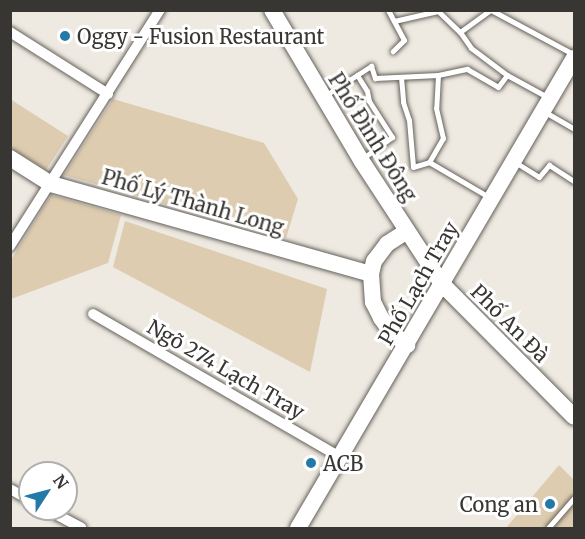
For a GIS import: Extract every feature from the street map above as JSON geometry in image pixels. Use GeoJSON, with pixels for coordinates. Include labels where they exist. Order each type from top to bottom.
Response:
{"type":"FeatureCollection","features":[{"type":"Feature","properties":{"kind":"street"},"geometry":{"type":"LineString","coordinates":[[10,246],[160,10]]}},
{"type":"Feature","properties":{"kind":"street","name":"Phố Đình Đông"},"geometry":{"type":"LineString","coordinates":[[272,10],[361,160],[442,284]]}},
{"type":"Feature","properties":{"kind":"street"},"geometry":{"type":"LineString","coordinates":[[10,32],[108,94]]}},
{"type":"Feature","properties":{"kind":"street","name":"Phố Lạch Tray"},"geometry":{"type":"LineString","coordinates":[[298,528],[547,105],[570,76],[574,56]]}},
{"type":"Feature","properties":{"kind":"street","name":"Phố Lý Thành Long"},"geometry":{"type":"LineString","coordinates":[[10,158],[51,184],[370,274]]}},
{"type":"Feature","properties":{"kind":"street"},"geometry":{"type":"LineString","coordinates":[[407,231],[387,244],[374,261],[370,274],[373,302],[381,318],[391,332],[407,345]]}},
{"type":"Feature","properties":{"kind":"street","name":"Phố An Đà"},"geometry":{"type":"LineString","coordinates":[[442,284],[574,417]]}},
{"type":"Feature","properties":{"kind":"street","name":"Ngõ 274 Lạch Tray"},"geometry":{"type":"LineString","coordinates":[[93,314],[340,457]]}},
{"type":"Feature","properties":{"kind":"street"},"geometry":{"type":"LineString","coordinates":[[64,524],[81,528]]}},
{"type":"Feature","properties":{"kind":"lane"},"geometry":{"type":"LineString","coordinates":[[388,10],[404,40],[393,51]]}},
{"type":"Feature","properties":{"kind":"lane"},"geometry":{"type":"LineString","coordinates":[[460,32],[490,10],[574,56]]}},
{"type":"Feature","properties":{"kind":"lane"},"geometry":{"type":"LineString","coordinates":[[394,21],[438,11],[460,32],[471,48],[547,105],[574,129]]}},
{"type":"Feature","properties":{"kind":"lane"},"geometry":{"type":"LineString","coordinates":[[322,97],[371,66],[375,78],[438,75],[467,69],[498,87],[507,75]]}},
{"type":"Feature","properties":{"kind":"lane"},"geometry":{"type":"LineString","coordinates":[[357,75],[367,91],[369,101],[392,137],[361,160]]}},
{"type":"Feature","properties":{"kind":"lane"},"geometry":{"type":"LineString","coordinates":[[401,77],[403,102],[410,120],[413,167],[429,162],[443,138],[436,108],[438,75]]}},
{"type":"Feature","properties":{"kind":"lane"},"geometry":{"type":"LineString","coordinates":[[514,161],[538,177],[549,165],[574,181]]}},
{"type":"Feature","properties":{"kind":"lane"},"geometry":{"type":"LineString","coordinates":[[429,162],[492,199]]}},
{"type":"Feature","properties":{"kind":"lane"},"geometry":{"type":"LineString","coordinates":[[548,528],[574,498]]}},
{"type":"Feature","properties":{"kind":"shaded area"},"geometry":{"type":"Polygon","coordinates":[[[10,99],[68,136],[46,170],[11,148],[10,99]]]}},
{"type":"Feature","properties":{"kind":"shaded area"},"geometry":{"type":"Polygon","coordinates":[[[113,99],[264,143],[298,199],[286,238],[64,175],[113,99]]]}},
{"type":"Feature","properties":{"kind":"shaded area"},"geometry":{"type":"Polygon","coordinates":[[[51,195],[121,215],[108,263],[11,299],[11,260],[51,195]]]}},
{"type":"Feature","properties":{"kind":"shaded area"},"geometry":{"type":"Polygon","coordinates":[[[125,221],[327,289],[310,372],[113,267],[125,221]]]}},
{"type":"Feature","properties":{"kind":"shaded area","name":"Cong an"},"geometry":{"type":"Polygon","coordinates":[[[559,465],[574,480],[574,528],[506,528],[559,465]]]}},
{"type":"Feature","properties":{"kind":"place","name":"Oggy - Fusion Restaurant"},"geometry":{"type":"Point","coordinates":[65,36]}},
{"type":"Feature","properties":{"kind":"place","name":"ACB"},"geometry":{"type":"Point","coordinates":[311,463]}},
{"type":"Feature","properties":{"kind":"place","name":"Cong an"},"geometry":{"type":"Point","coordinates":[550,504]}}]}
